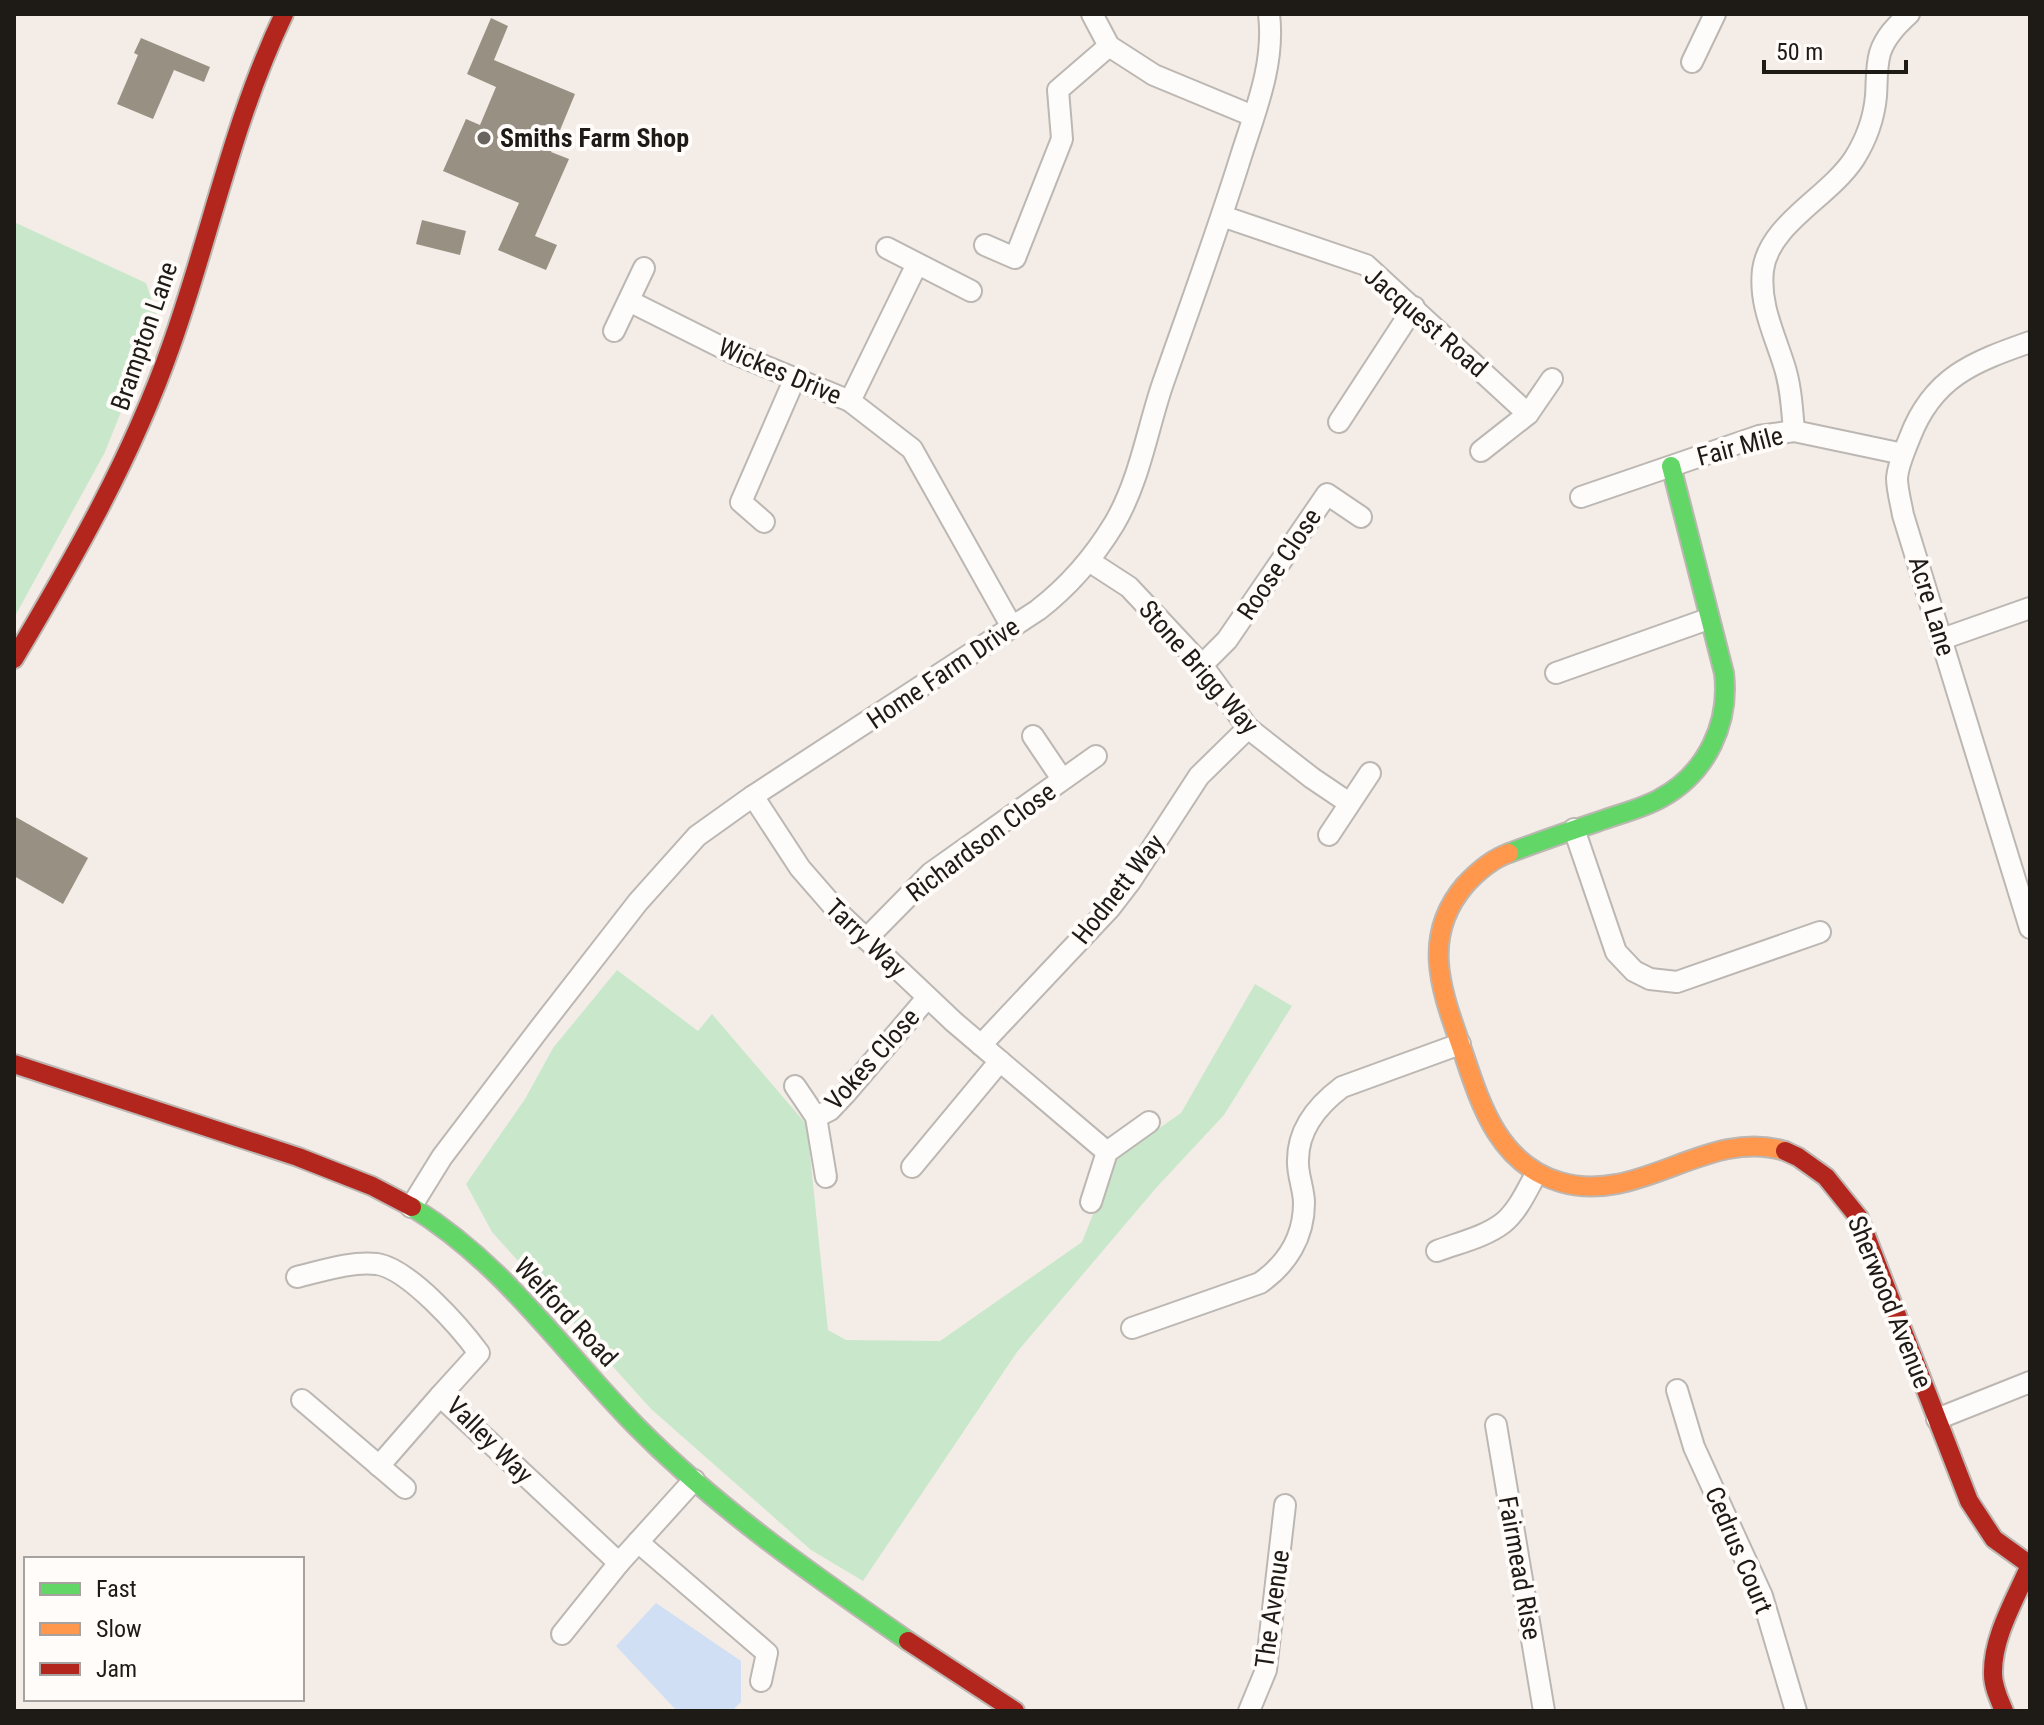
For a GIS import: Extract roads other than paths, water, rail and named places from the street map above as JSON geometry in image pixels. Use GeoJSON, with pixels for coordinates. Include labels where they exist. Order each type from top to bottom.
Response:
{"type":"FeatureCollection","features":[{"type":"Feature","properties":{"kind":"main road","name":"Brampton Lane"},"geometry":{"type":"LineString","coordinates":[[14,659],[96,517],[143,420],[172,343],[242,111],[257,69],[284,14]]}},
{"type":"Feature","properties":{"kind":"main road","name":"Sherwood Avenue"},"geometry":{"type":"LineString","coordinates":[[1671,466],[1725,679],[1722,724],[1712,748],[1698,770],[1660,799],[1503,855],[1487,864],[1454,899],[1439,936],[1436,960],[1440,983],[1492,1129],[1507,1150],[1536,1174],[1585,1187],[1610,1187],[1719,1151],[1747,1145],[1768,1147],[1812,1165],[1830,1178],[1859,1218],[1969,1501],[1994,1539],[2030,1565]]}},
{"type":"Feature","properties":{"kind":"main road","name":"Welford Road"},"geometry":{"type":"LineString","coordinates":[[14,1064],[309,1162],[411,1207],[468,1246],[635,1425],[694,1480],[821,1580],[1015,1711]]}},
{"type":"Feature","properties":{"kind":"main road"},"geometry":{"type":"LineString","coordinates":[[2004,1711],[1992,1670],[1996,1649],[2030,1565]]}},
{"type":"Feature","properties":{"kind":"street"},"geometry":{"type":"LineString","coordinates":[[1092,14],[1109,46],[1154,75],[1253,116]]}},
{"type":"Feature","properties":{"kind":"street","name":"Home Farm Drive"},"geometry":{"type":"LineString","coordinates":[[411,1207],[450,1147],[647,892],[697,836],[1057,596],[1089,561],[1116,521],[1137,470],[1222,216],[1268,67],[1272,37],[1269,14]]}},
{"type":"Feature","properties":{"kind":"street"},"geometry":{"type":"LineString","coordinates":[[1692,62],[1715,14]]}},
{"type":"Feature","properties":{"kind":"street"},"geometry":{"type":"LineString","coordinates":[[1794,431],[1792,398],[1785,367],[1764,304],[1763,267],[1778,234],[1837,182],[1862,145],[1876,98],[1880,53],[1887,38],[1909,14]]}},
{"type":"Feature","properties":{"kind":"street"},"geometry":{"type":"LineString","coordinates":[[985,245],[1015,258],[1062,139],[1058,90],[1109,46]]}},
{"type":"Feature","properties":{"kind":"street","name":"Jacquest Road"},"geometry":{"type":"LineString","coordinates":[[1222,216],[1366,265],[1528,414]]}},
{"type":"Feature","properties":{"kind":"street"},"geometry":{"type":"LineString","coordinates":[[887,248],[971,291]]}},
{"type":"Feature","properties":{"kind":"street"},"geometry":{"type":"LineString","coordinates":[[850,401],[917,264]]}},
{"type":"Feature","properties":{"kind":"street"},"geometry":{"type":"LineString","coordinates":[[614,331],[644,268]]}},
{"type":"Feature","properties":{"kind":"street","name":"Wickes Drive"},"geometry":{"type":"LineString","coordinates":[[629,301],[735,354],[850,401],[912,449],[1012,627]]}},
{"type":"Feature","properties":{"kind":"street"},"geometry":{"type":"LineString","coordinates":[[1339,422],[1414,307]]}},
{"type":"Feature","properties":{"kind":"street","name":"Acre Lane"},"geometry":{"type":"LineString","coordinates":[[2030,342],[1984,358],[1939,387],[1913,428],[1897,478],[1903,515],[2030,928]]}},
{"type":"Feature","properties":{"kind":"street"},"geometry":{"type":"LineString","coordinates":[[764,522],[741,502],[795,378]]}},
{"type":"Feature","properties":{"kind":"street"},"geometry":{"type":"LineString","coordinates":[[1481,451],[1528,414],[1552,379]]}},
{"type":"Feature","properties":{"kind":"street","name":"Fair Mile"},"geometry":{"type":"LineString","coordinates":[[1581,497],[1759,436],[1794,431],[1903,454]]}},
{"type":"Feature","properties":{"kind":"street","name":"Roose Close"},"geometry":{"type":"LineString","coordinates":[[1202,665],[1227,640],[1327,494],[1361,517]]}},
{"type":"Feature","properties":{"kind":"street","name":"Stone Brigg Way"},"geometry":{"type":"LineString","coordinates":[[1089,561],[1129,587],[1202,665],[1248,728],[1349,803]]}},
{"type":"Feature","properties":{"kind":"street"},"geometry":{"type":"LineString","coordinates":[[1942,639],[2030,608]]}},
{"type":"Feature","properties":{"kind":"street"},"geometry":{"type":"LineString","coordinates":[[1556,673],[1708,619]]}},
{"type":"Feature","properties":{"kind":"street","name":"Hodnett Way"},"geometry":{"type":"LineString","coordinates":[[981,1045],[1110,908],[1199,776],[1248,728]]}},
{"type":"Feature","properties":{"kind":"street","name":"Richardson Close"},"geometry":{"type":"LineString","coordinates":[[1033,736],[1062,779]]}},
{"type":"Feature","properties":{"kind":"street","name":"Richardson Close"},"geometry":{"type":"LineString","coordinates":[[866,939],[931,873],[1096,756]]}},
{"type":"Feature","properties":{"kind":"street"},"geometry":{"type":"LineString","coordinates":[[1329,835],[1370,773]]}},
{"type":"Feature","properties":{"kind":"street","name":"Tarry Way"},"geometry":{"type":"LineString","coordinates":[[753,796],[800,868],[866,939],[927,998],[1107,1152]]}},
{"type":"Feature","properties":{"kind":"street"},"geometry":{"type":"LineString","coordinates":[[1574,829],[1616,952],[1634,971],[1650,979],[1677,982],[1820,932]]}},
{"type":"Feature","properties":{"kind":"street","name":"Vokes Close"},"geometry":{"type":"LineString","coordinates":[[816,1117],[838,1102],[927,998]]}},
{"type":"Feature","properties":{"kind":"street"},"geometry":{"type":"LineString","coordinates":[[1132,1328],[1260,1283],[1276,1272],[1296,1242],[1302,1222],[1304,1202],[1297,1159],[1302,1136],[1311,1117],[1325,1100],[1342,1087],[1460,1044]]}},
{"type":"Feature","properties":{"kind":"street"},"geometry":{"type":"LineString","coordinates":[[912,1167],[1000,1061]]}},
{"type":"Feature","properties":{"kind":"street","name":"Vokes Close"},"geometry":{"type":"LineString","coordinates":[[795,1086],[816,1117],[826,1177]]}},
{"type":"Feature","properties":{"kind":"street"},"geometry":{"type":"LineString","coordinates":[[1091,1202],[1107,1152],[1149,1122]]}},
{"type":"Feature","properties":{"kind":"street"},"geometry":{"type":"LineString","coordinates":[[1437,1251],[1487,1232],[1503,1222],[1516,1209],[1536,1174]]}},
{"type":"Feature","properties":{"kind":"street","name":"Valley Way"},"geometry":{"type":"LineString","coordinates":[[297,1277],[353,1264],[378,1264],[395,1270],[450,1316],[479,1353],[440,1396],[619,1563]]}},
{"type":"Feature","properties":{"kind":"street"},"geometry":{"type":"LineString","coordinates":[[1937,1419],[2030,1382]]}},
{"type":"Feature","properties":{"kind":"street","name":"Cedrus Court"},"geometry":{"type":"LineString","coordinates":[[1677,1390],[1694,1447],[1762,1596],[1796,1711]]}},
{"type":"Feature","properties":{"kind":"street"},"geometry":{"type":"LineString","coordinates":[[379,1466],[440,1396]]}},
{"type":"Feature","properties":{"kind":"street"},"geometry":{"type":"LineString","coordinates":[[302,1400],[405,1488]]}},
{"type":"Feature","properties":{"kind":"street","name":"Fairmead Rise"},"geometry":{"type":"LineString","coordinates":[[1496,1425],[1544,1711]]}},
{"type":"Feature","properties":{"kind":"street"},"geometry":{"type":"LineString","coordinates":[[562,1634],[619,1563],[694,1480]]}},
{"type":"Feature","properties":{"kind":"street","name":"The Avenue"},"geometry":{"type":"LineString","coordinates":[[1249,1711],[1266,1670],[1285,1505]]}},
{"type":"Feature","properties":{"kind":"street"},"geometry":{"type":"LineString","coordinates":[[638,1542],[767,1653],[761,1681]]}},
{"type":"Feature","properties":{"kind":"water"},"geometry":{"type":"Polygon","coordinates":[[[656,1603],[741,1661],[741,1702],[732,1711],[677,1711],[616,1646],[656,1603]]]}},
{"type":"Feature","properties":{"kind":"place","name":"Smiths Farm Shop"},"geometry":{"type":"Point","coordinates":[484,138]}}]}
